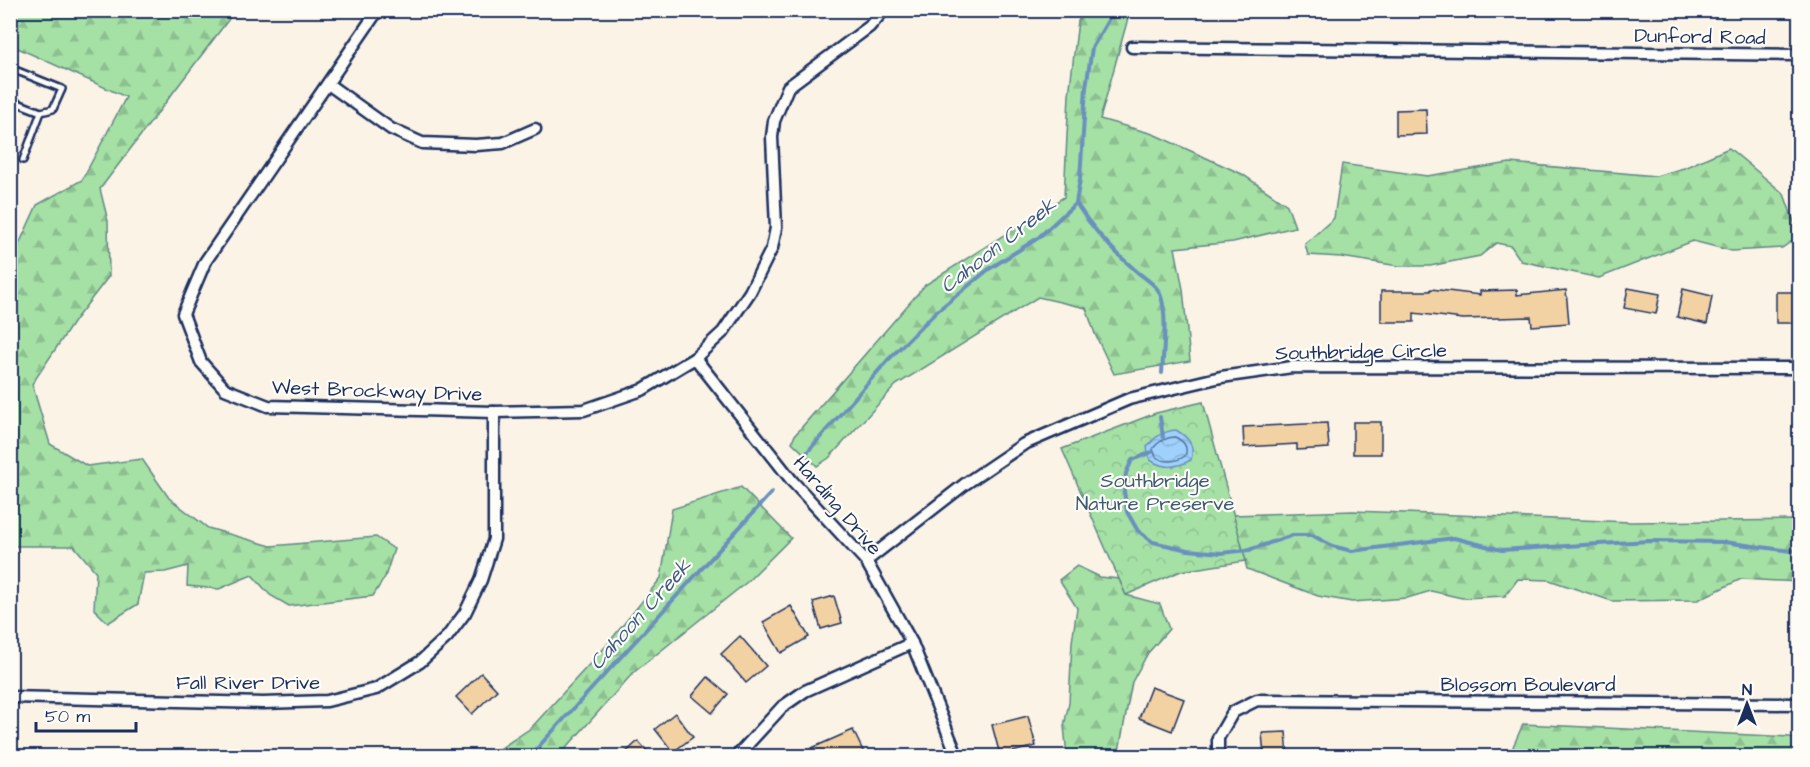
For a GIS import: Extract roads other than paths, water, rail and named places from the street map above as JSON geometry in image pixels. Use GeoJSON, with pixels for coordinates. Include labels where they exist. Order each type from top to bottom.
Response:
{"type":"FeatureCollection","features":[{"type":"Feature","properties":{"kind":"street","name":"West Brockway Drive"},"geometry":{"type":"LineString","coordinates":[[378,10],[205,262],[183,314],[201,362],[225,389],[268,406],[494,412],[584,410],[642,390],[695,358],[723,332],[750,292],[772,248],[776,228],[772,137],[774,121],[788,87],[869,27],[884,10]]}},
{"type":"Feature","properties":{"kind":"street","name":"Dunford Road"},"geometry":{"type":"LineString","coordinates":[[1132,47],[1800,55]]}},
{"type":"Feature","properties":{"kind":"street"},"geometry":{"type":"LineString","coordinates":[[328,84],[391,129],[422,143],[476,145],[503,143],[535,129]]}},
{"type":"Feature","properties":{"kind":"street","name":"Harding Drive"},"geometry":{"type":"LineString","coordinates":[[695,358],[793,483],[866,561],[912,643],[954,748],[955,756]]}},
{"type":"Feature","properties":{"kind":"street","name":"Southbridge Circle"},"geometry":{"type":"LineString","coordinates":[[866,561],[965,484],[1024,444],[1129,399],[1221,377],[1292,367],[1800,368]]}},
{"type":"Feature","properties":{"kind":"street","name":"Fall River Drive"},"geometry":{"type":"LineString","coordinates":[[10,697],[263,703],[327,701],[376,689],[420,662],[447,637],[465,613],[481,580],[494,539],[494,412]]}},
{"type":"Feature","properties":{"kind":"street"},"geometry":{"type":"LineString","coordinates":[[737,756],[782,707],[806,691],[912,643]]}},
{"type":"Feature","properties":{"kind":"street","name":"Blossom Boulevard"},"geometry":{"type":"LineString","coordinates":[[1218,756],[1218,738],[1233,712],[1257,700],[1800,704]]}},
{"type":"Feature","properties":{"kind":"lane"},"geometry":{"type":"LineString","coordinates":[[10,68],[62,89],[53,109],[41,112],[10,100]]}},
{"type":"Feature","properties":{"kind":"lane"},"geometry":{"type":"LineString","coordinates":[[23,160],[41,112]]}},
{"type":"Feature","properties":{"kind":"water"},"geometry":{"type":"Polygon","coordinates":[[[1176,430],[1190,442],[1191,460],[1170,466],[1160,465],[1150,460],[1147,447],[1150,443],[1163,433],[1176,430]]]}},
{"type":"Feature","properties":{"kind":"waterway","name":"Cahoon Creek"},"geometry":{"type":"LineString","coordinates":[[803,457],[887,361],[936,312],[989,269],[1038,238],[1076,203],[1080,179],[1086,87],[1092,48],[1114,10]]}},
{"type":"Feature","properties":{"kind":"waterway"},"geometry":{"type":"LineString","coordinates":[[1076,203],[1110,246],[1158,290],[1164,318],[1162,373]]}},
{"type":"Feature","properties":{"kind":"waterway"},"geometry":{"type":"LineString","coordinates":[[1160,417],[1163,437]]}},
{"type":"Feature","properties":{"kind":"waterway"},"geometry":{"type":"LineString","coordinates":[[1152,452],[1132,460],[1126,473],[1124,491],[1127,512],[1138,531],[1153,542],[1188,550],[1221,553],[1249,550],[1293,535],[1312,535],[1332,546],[1352,551],[1454,538],[1502,550],[1649,541],[1724,542],[1791,551],[1800,550]]}},
{"type":"Feature","properties":{"kind":"waterway","name":"Cahoon Creek"},"geometry":{"type":"LineString","coordinates":[[530,756],[772,492]]}},
{"type":"Feature","properties":{"kind":"park label","name":"Southbridge Nature Preserve"},"geometry":{"type":"Point","coordinates":[1155,492]}}]}
